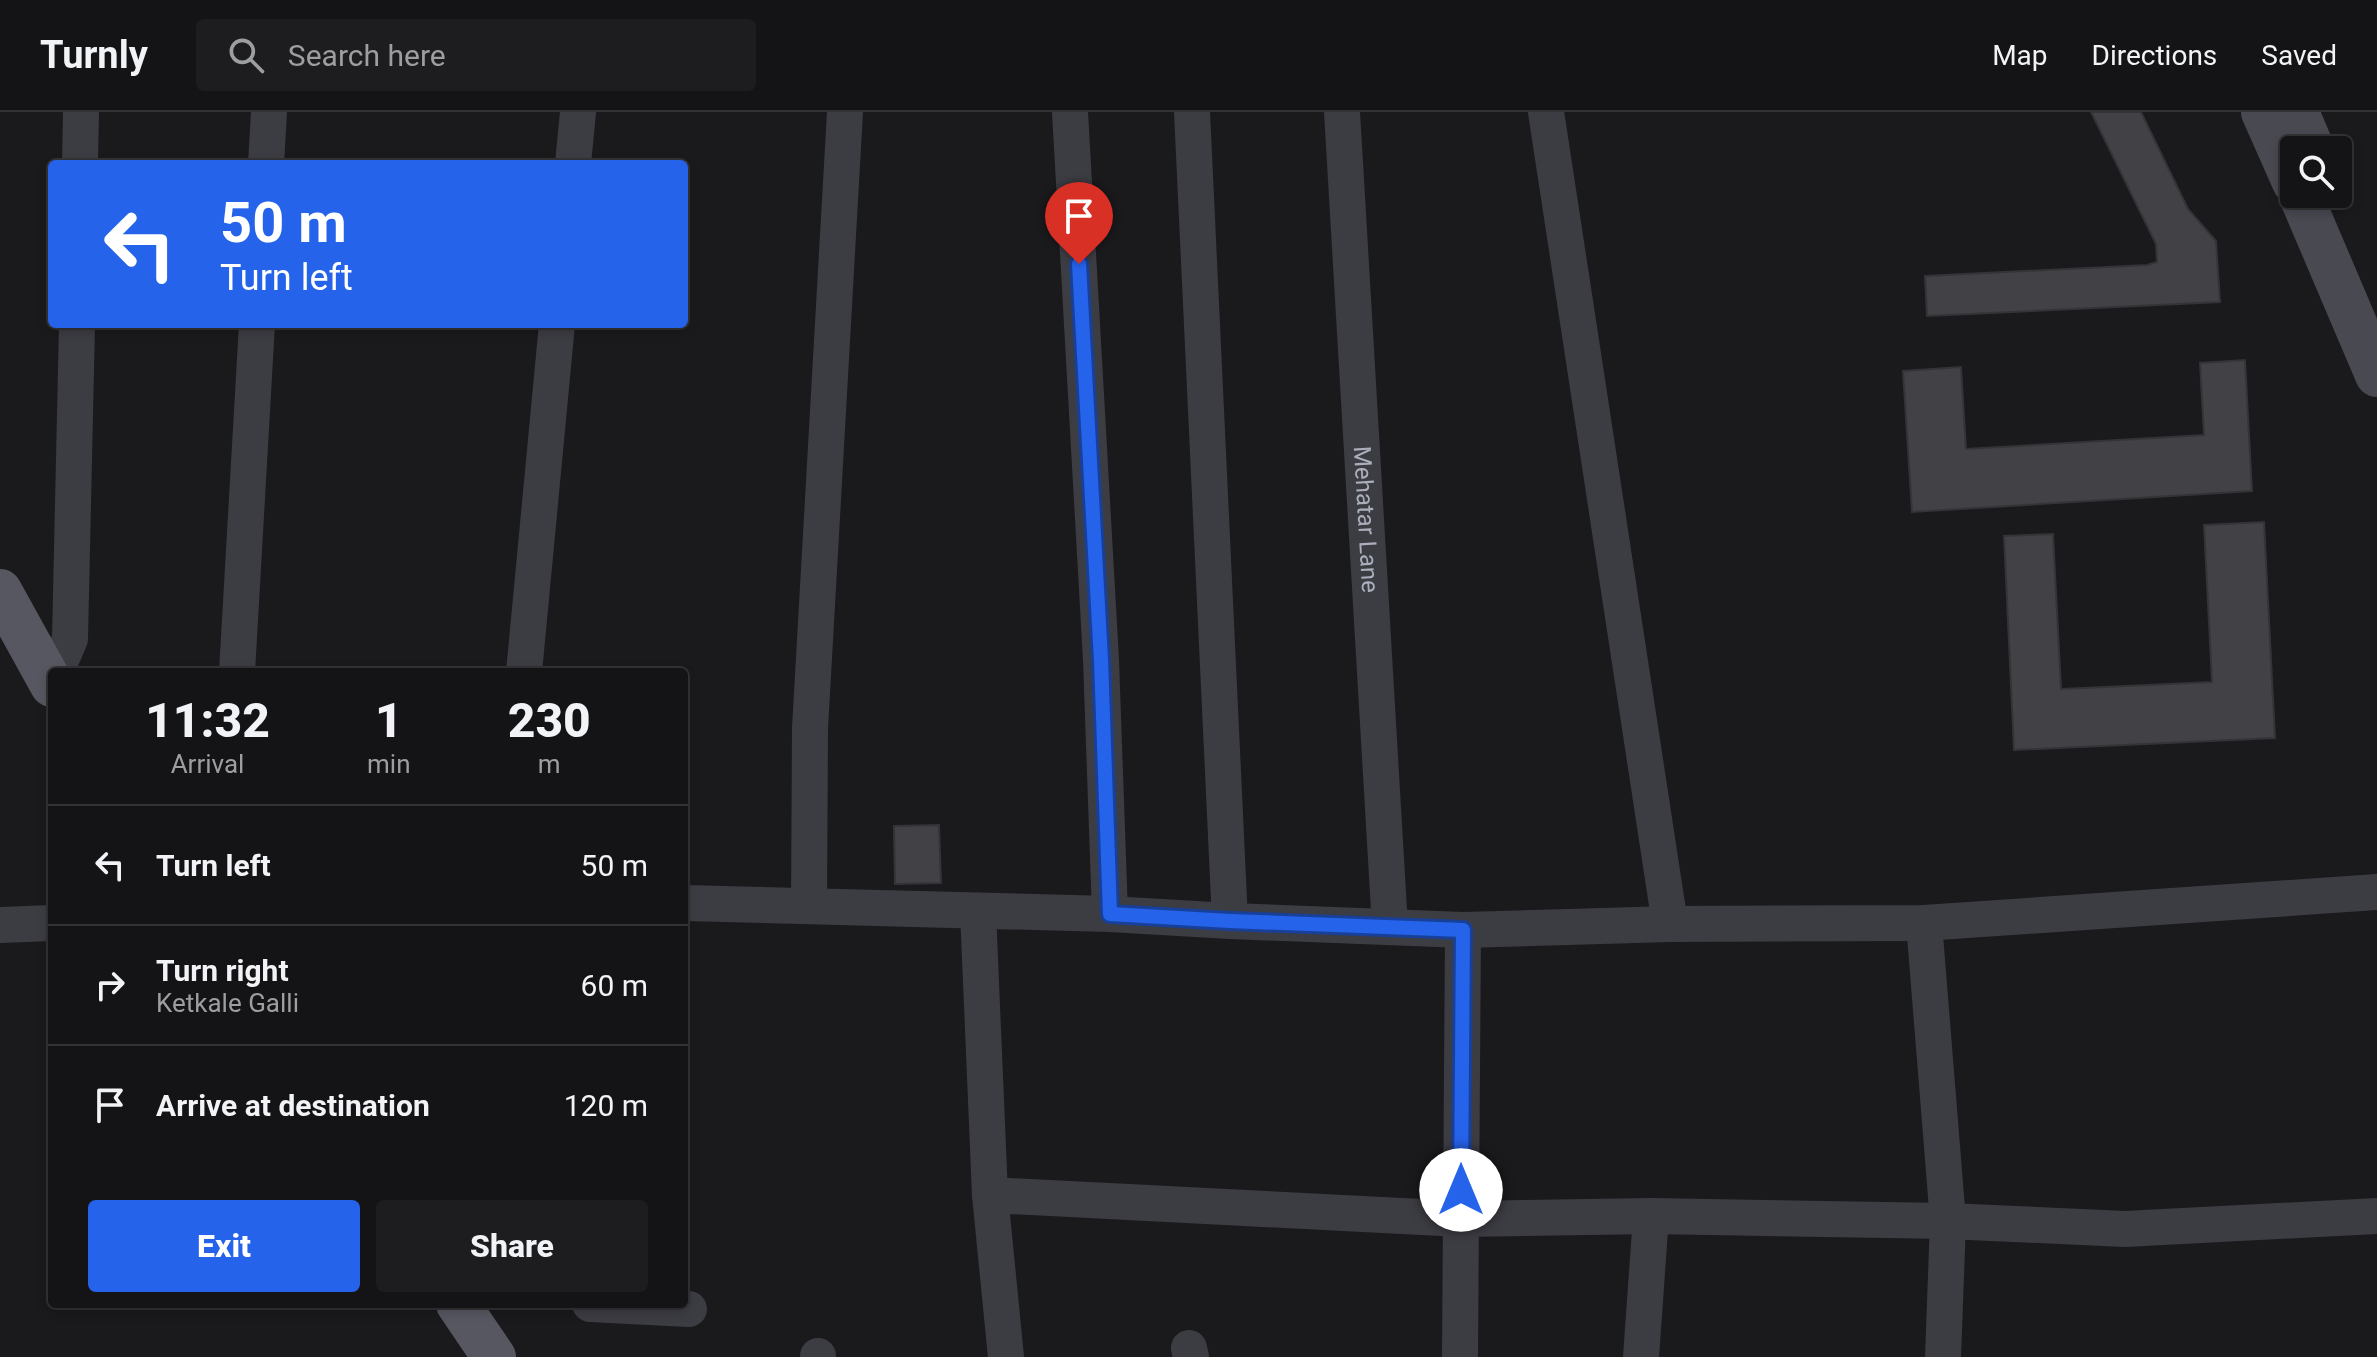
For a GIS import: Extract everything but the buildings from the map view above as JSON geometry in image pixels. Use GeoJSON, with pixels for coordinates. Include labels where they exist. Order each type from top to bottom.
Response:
{"type":"FeatureCollection","features":[{"type":"Feature","properties":{"kind":"main road"},"geometry":{"type":"LineString","coordinates":[[2263,112],[2280,150]]}},
{"type":"Feature","properties":{"kind":"main road"},"geometry":{"type":"LineString","coordinates":[[2297,112],[2307,136]]}},
{"type":"Feature","properties":{"kind":"main road"},"geometry":{"type":"LineString","coordinates":[[2306,208],[2377,375]]}},
{"type":"Feature","properties":{"kind":"main road"},"geometry":{"type":"LineString","coordinates":[[2336,208],[2377,305]]}},
{"type":"Feature","properties":{"kind":"main road"},"geometry":{"type":"LineString","coordinates":[[0,591],[48,672]]}},
{"type":"Feature","properties":{"kind":"main road"},"geometry":{"type":"LineString","coordinates":[[461,1308],[494,1357]]}},
{"type":"Feature","properties":{"kind":"street"},"geometry":{"type":"LineString","coordinates":[[80,160],[81,112]]}},
{"type":"Feature","properties":{"kind":"street"},"geometry":{"type":"LineString","coordinates":[[266,160],[269,112]]}},
{"type":"Feature","properties":{"kind":"street"},"geometry":{"type":"LineString","coordinates":[[573,160],[578,112]]}},
{"type":"Feature","properties":{"kind":"street"},"geometry":{"type":"LineString","coordinates":[[809,906],[810,728],[845,112]]}},
{"type":"Feature","properties":{"kind":"street"},"geometry":{"type":"LineString","coordinates":[[1070,112],[1101,660],[1110,914]]}},
{"type":"Feature","properties":{"kind":"street"},"geometry":{"type":"LineString","coordinates":[[1192,112],[1230,921]]}},
{"type":"Feature","properties":{"kind":"street","name":"Mehatar Lane"},"geometry":{"type":"LineString","coordinates":[[1342,112],[1390,927]]}},
{"type":"Feature","properties":{"kind":"street"},"geometry":{"type":"LineString","coordinates":[[1546,112],[1670,924]]}},
{"type":"Feature","properties":{"kind":"street"},"geometry":{"type":"LineString","coordinates":[[58,668],[70,639],[77,328]]}},
{"type":"Feature","properties":{"kind":"street"},"geometry":{"type":"LineString","coordinates":[[237,668],[257,328]]}},
{"type":"Feature","properties":{"kind":"street"},"geometry":{"type":"LineString","coordinates":[[524,668],[557,328]]}},
{"type":"Feature","properties":{"kind":"street"},"geometry":{"type":"LineString","coordinates":[[688,903],[1110,914],[1463,930],[1670,924],[1924,923],[2377,892]]}},
{"type":"Feature","properties":{"kind":"street"},"geometry":{"type":"LineString","coordinates":[[978,911],[990,1195],[1006,1357]]}},
{"type":"Feature","properties":{"kind":"street"},"geometry":{"type":"LineString","coordinates":[[0,925],[48,923]]}},
{"type":"Feature","properties":{"kind":"street"},"geometry":{"type":"LineString","coordinates":[[1924,923],[1948,1221],[1943,1357]]}},
{"type":"Feature","properties":{"kind":"street"},"geometry":{"type":"LineString","coordinates":[[1460,1357],[1463,930]]}},
{"type":"Feature","properties":{"kind":"street"},"geometry":{"type":"LineString","coordinates":[[990,1195],[1461,1219],[1651,1216],[1948,1221],[2125,1229],[2377,1216]]}},
{"type":"Feature","properties":{"kind":"street"},"geometry":{"type":"LineString","coordinates":[[1641,1357],[1651,1216]]}},
{"type":"Feature","properties":{"kind":"street"},"geometry":{"type":"LineString","coordinates":[[669,1308],[689,1309]]}},
{"type":"Feature","properties":{"kind":"route"},"geometry":{"type":"LineString","coordinates":[[1079,264],[1101,660],[1110,914],[1463,930],[1461,1190]]}}]}
